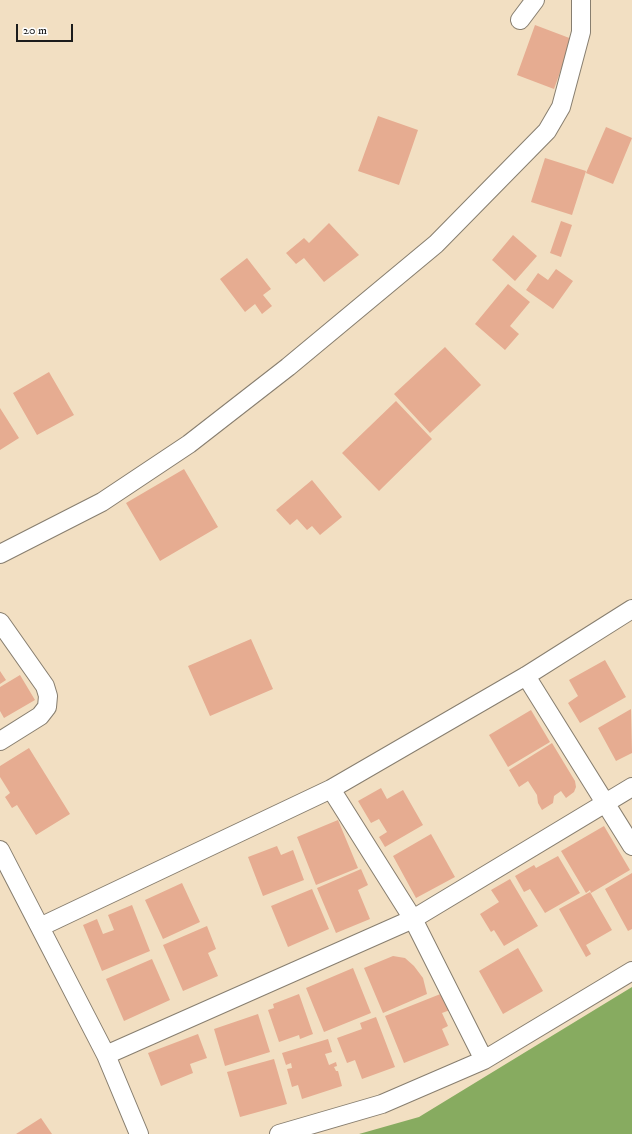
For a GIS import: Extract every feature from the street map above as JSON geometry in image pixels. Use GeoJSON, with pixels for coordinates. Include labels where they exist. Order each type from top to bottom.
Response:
{"type":"FeatureCollection","features":[{"type":"Feature","properties":{"kind":"street"},"geometry":{"type":"LineString","coordinates":[[520,20],[535,0]]}},
{"type":"Feature","properties":{"kind":"street"},"geometry":{"type":"LineString","coordinates":[[0,554],[102,502],[189,444],[288,368],[436,244],[547,131],[561,107],[581,32],[581,0]]}},
{"type":"Feature","properties":{"kind":"street"},"geometry":{"type":"LineString","coordinates":[[40,927],[331,789],[526,676],[632,609]]}},
{"type":"Feature","properties":{"kind":"street"},"geometry":{"type":"LineString","coordinates":[[0,622],[46,686],[48,696],[47,707],[40,716],[0,741]]}},
{"type":"Feature","properties":{"kind":"street"},"geometry":{"type":"LineString","coordinates":[[526,676],[632,846]]}},
{"type":"Feature","properties":{"kind":"street"},"geometry":{"type":"LineString","coordinates":[[106,1055],[413,919],[632,787]]}},
{"type":"Feature","properties":{"kind":"street"},"geometry":{"type":"LineString","coordinates":[[331,789],[413,919],[484,1060]]}},
{"type":"Feature","properties":{"kind":"street"},"geometry":{"type":"LineString","coordinates":[[0,850],[106,1055],[139,1134]]}},
{"type":"Feature","properties":{"kind":"street"},"geometry":{"type":"LineString","coordinates":[[279,1134],[382,1104],[484,1060],[632,971]]}},
{"type":"Feature","properties":{"kind":"green space"},"geometry":{"type":"Polygon","coordinates":[[[632,987],[632,1134],[359,1134],[419,1117],[632,987]]]}},
{"type":"Feature","properties":{"kind":"building"},"geometry":{"type":"Polygon","coordinates":[[[535,25],[572,39],[554,89],[517,75],[535,25]]]}},
{"type":"Feature","properties":{"kind":"building"},"geometry":{"type":"Polygon","coordinates":[[[378,116],[418,130],[399,185],[358,171],[378,116]]]}},
{"type":"Feature","properties":{"kind":"building"},"geometry":{"type":"Polygon","coordinates":[[[606,127],[632,138],[613,184],[586,173],[606,127]]]}},
{"type":"Feature","properties":{"kind":"building"},"geometry":{"type":"Polygon","coordinates":[[[545,158],[586,171],[572,215],[531,202],[545,158]]]}},
{"type":"Feature","properties":{"kind":"building"},"geometry":{"type":"Polygon","coordinates":[[[561,221],[572,225],[561,257],[550,253],[561,221]]]}},
{"type":"Feature","properties":{"kind":"building"},"geometry":{"type":"Polygon","coordinates":[[[329,223],[359,255],[324,282],[304,258],[296,264],[286,253],[304,238],[309,243],[329,223]]]}},
{"type":"Feature","properties":{"kind":"building"},"geometry":{"type":"Polygon","coordinates":[[[513,235],[537,256],[515,281],[492,260],[513,235]]]}},
{"type":"Feature","properties":{"kind":"building"},"geometry":{"type":"Polygon","coordinates":[[[247,258],[271,289],[263,295],[272,306],[262,314],[255,304],[245,312],[220,279],[247,258]]]}},
{"type":"Feature","properties":{"kind":"building"},"geometry":{"type":"Polygon","coordinates":[[[556,269],[573,281],[553,309],[526,290],[538,273],[548,280],[556,269]]]}},
{"type":"Feature","properties":{"kind":"building"},"geometry":{"type":"Polygon","coordinates":[[[508,284],[530,302],[510,326],[519,334],[505,350],[475,324],[508,284]]]}},
{"type":"Feature","properties":{"kind":"building"},"geometry":{"type":"Polygon","coordinates":[[[445,347],[481,385],[430,433],[394,394],[445,347]]]}},
{"type":"Feature","properties":{"kind":"building"},"geometry":{"type":"Polygon","coordinates":[[[49,372],[74,415],[37,435],[13,393],[49,372]]]}},
{"type":"Feature","properties":{"kind":"building"},"geometry":{"type":"Polygon","coordinates":[[[396,401],[432,439],[379,491],[342,453],[396,401]]]}},
{"type":"Feature","properties":{"kind":"building"},"geometry":{"type":"Polygon","coordinates":[[[0,408],[19,438],[0,450],[0,408]]]}},
{"type":"Feature","properties":{"kind":"building"},"geometry":{"type":"Polygon","coordinates":[[[184,469],[218,527],[160,561],[126,503],[184,469]]]}},
{"type":"Feature","properties":{"kind":"building"},"geometry":{"type":"Polygon","coordinates":[[[312,480],[342,517],[320,535],[312,526],[307,530],[297,519],[290,525],[276,510],[312,480]]]}},
{"type":"Feature","properties":{"kind":"building"},"geometry":{"type":"Polygon","coordinates":[[[251,639],[273,689],[210,716],[188,666],[251,639]]]}},
{"type":"Feature","properties":{"kind":"building"},"geometry":{"type":"Polygon","coordinates":[[[605,660],[626,697],[580,723],[568,703],[578,696],[569,680],[605,660]]]}},
{"type":"Feature","properties":{"kind":"building"},"geometry":{"type":"Polygon","coordinates":[[[0,671],[6,680],[0,684],[0,671]]]}},
{"type":"Feature","properties":{"kind":"building"},"geometry":{"type":"Polygon","coordinates":[[[20,675],[35,700],[4,718],[0,711],[0,687],[20,675]]]}},
{"type":"Feature","properties":{"kind":"building"},"geometry":{"type":"Polygon","coordinates":[[[631,709],[632,753],[616,761],[598,728],[631,709]]]}},
{"type":"Feature","properties":{"kind":"building"},"geometry":{"type":"Polygon","coordinates":[[[531,710],[550,742],[508,767],[489,735],[531,710]]]}},
{"type":"Feature","properties":{"kind":"building"},"geometry":{"type":"Polygon","coordinates":[[[552,743],[575,781],[576,787],[574,792],[566,798],[561,791],[554,796],[553,803],[542,810],[538,803],[537,795],[528,781],[519,787],[509,770],[552,743]]]}},
{"type":"Feature","properties":{"kind":"building"},"geometry":{"type":"Polygon","coordinates":[[[29,748],[70,814],[36,835],[17,805],[12,808],[5,797],[10,793],[0,777],[0,766],[29,748]]]}},
{"type":"Feature","properties":{"kind":"building"},"geometry":{"type":"Polygon","coordinates":[[[381,788],[387,799],[403,790],[423,825],[385,847],[379,837],[387,832],[379,819],[371,823],[358,801],[381,788]]]}},
{"type":"Feature","properties":{"kind":"building"},"geometry":{"type":"Polygon","coordinates":[[[338,820],[358,868],[316,885],[297,837],[338,820]]]}},
{"type":"Feature","properties":{"kind":"building"},"geometry":{"type":"Polygon","coordinates":[[[604,826],[630,870],[591,893],[590,890],[586,893],[561,851],[604,826]]]}},
{"type":"Feature","properties":{"kind":"building"},"geometry":{"type":"Polygon","coordinates":[[[431,834],[455,877],[416,898],[393,856],[431,834]]]}},
{"type":"Feature","properties":{"kind":"building"},"geometry":{"type":"Polygon","coordinates":[[[277,846],[281,855],[293,850],[304,880],[263,896],[248,857],[277,846]]]}},
{"type":"Feature","properties":{"kind":"building"},"geometry":{"type":"Polygon","coordinates":[[[558,856],[580,893],[545,913],[530,889],[524,892],[515,876],[534,865],[536,868],[558,856]]]}},
{"type":"Feature","properties":{"kind":"building"},"geometry":{"type":"Polygon","coordinates":[[[361,869],[368,885],[358,890],[370,919],[336,933],[317,888],[361,869]]]}},
{"type":"Feature","properties":{"kind":"building"},"geometry":{"type":"Polygon","coordinates":[[[632,873],[632,929],[628,931],[605,889],[632,873]]]}},
{"type":"Feature","properties":{"kind":"building"},"geometry":{"type":"Polygon","coordinates":[[[510,879],[538,926],[504,946],[494,930],[491,932],[480,914],[499,902],[491,890],[510,879]]]}},
{"type":"Feature","properties":{"kind":"building"},"geometry":{"type":"Polygon","coordinates":[[[182,883],[200,922],[163,939],[145,900],[182,883]]]}},
{"type":"Feature","properties":{"kind":"building"},"geometry":{"type":"Polygon","coordinates":[[[312,889],[329,929],[288,947],[271,906],[312,889]]]}},
{"type":"Feature","properties":{"kind":"building"},"geometry":{"type":"Polygon","coordinates":[[[590,892],[612,930],[586,945],[591,954],[586,957],[559,909],[590,892]]]}},
{"type":"Feature","properties":{"kind":"building"},"geometry":{"type":"Polygon","coordinates":[[[132,905],[150,951],[102,971],[83,925],[97,919],[103,934],[114,930],[108,915],[132,905]]]}},
{"type":"Feature","properties":{"kind":"building"},"geometry":{"type":"Polygon","coordinates":[[[207,926],[216,949],[208,953],[218,976],[183,991],[163,945],[207,926]]]}},
{"type":"Feature","properties":{"kind":"building"},"geometry":{"type":"Polygon","coordinates":[[[518,948],[543,991],[503,1014],[479,971],[518,948]]]}},
{"type":"Feature","properties":{"kind":"building"},"geometry":{"type":"Polygon","coordinates":[[[393,956],[405,958],[414,966],[423,978],[427,994],[383,1013],[364,968],[393,956]]]}},
{"type":"Feature","properties":{"kind":"building"},"geometry":{"type":"Polygon","coordinates":[[[152,959],[170,1000],[124,1021],[106,979],[152,959]]]}},
{"type":"Feature","properties":{"kind":"building"},"geometry":{"type":"Polygon","coordinates":[[[353,968],[371,1013],[324,1032],[306,988],[353,968]]]}},
{"type":"Feature","properties":{"kind":"building"},"geometry":{"type":"Polygon","coordinates":[[[443,993],[450,1010],[442,1013],[448,1026],[442,1029],[449,1045],[404,1063],[385,1016],[443,993]]]}},
{"type":"Feature","properties":{"kind":"building"},"geometry":{"type":"Polygon","coordinates":[[[299,994],[313,1034],[300,1039],[299,1035],[279,1042],[268,1010],[274,1008],[273,1004],[299,994]]]}},
{"type":"Feature","properties":{"kind":"building"},"geometry":{"type":"Polygon","coordinates":[[[258,1014],[270,1052],[225,1066],[214,1029],[258,1014]]]}},
{"type":"Feature","properties":{"kind":"building"},"geometry":{"type":"Polygon","coordinates":[[[376,1017],[395,1067],[362,1079],[355,1060],[347,1063],[337,1038],[362,1029],[360,1023],[376,1017]]]}},
{"type":"Feature","properties":{"kind":"building"},"geometry":{"type":"Polygon","coordinates":[[[198,1034],[207,1058],[190,1064],[193,1073],[161,1086],[148,1053],[198,1034]]]}},
{"type":"Feature","properties":{"kind":"building"},"geometry":{"type":"Polygon","coordinates":[[[328,1039],[332,1052],[325,1054],[329,1065],[336,1062],[337,1066],[334,1067],[336,1071],[338,1071],[342,1086],[302,1099],[298,1085],[292,1087],[287,1069],[292,1068],[291,1063],[286,1065],[282,1053],[328,1039]]]}},
{"type":"Feature","properties":{"kind":"building"},"geometry":{"type":"Polygon","coordinates":[[[274,1059],[287,1104],[240,1117],[227,1072],[274,1059]]]}},
{"type":"Feature","properties":{"kind":"building"},"geometry":{"type":"Polygon","coordinates":[[[41,1118],[52,1134],[16,1134],[41,1118]]]}}]}
